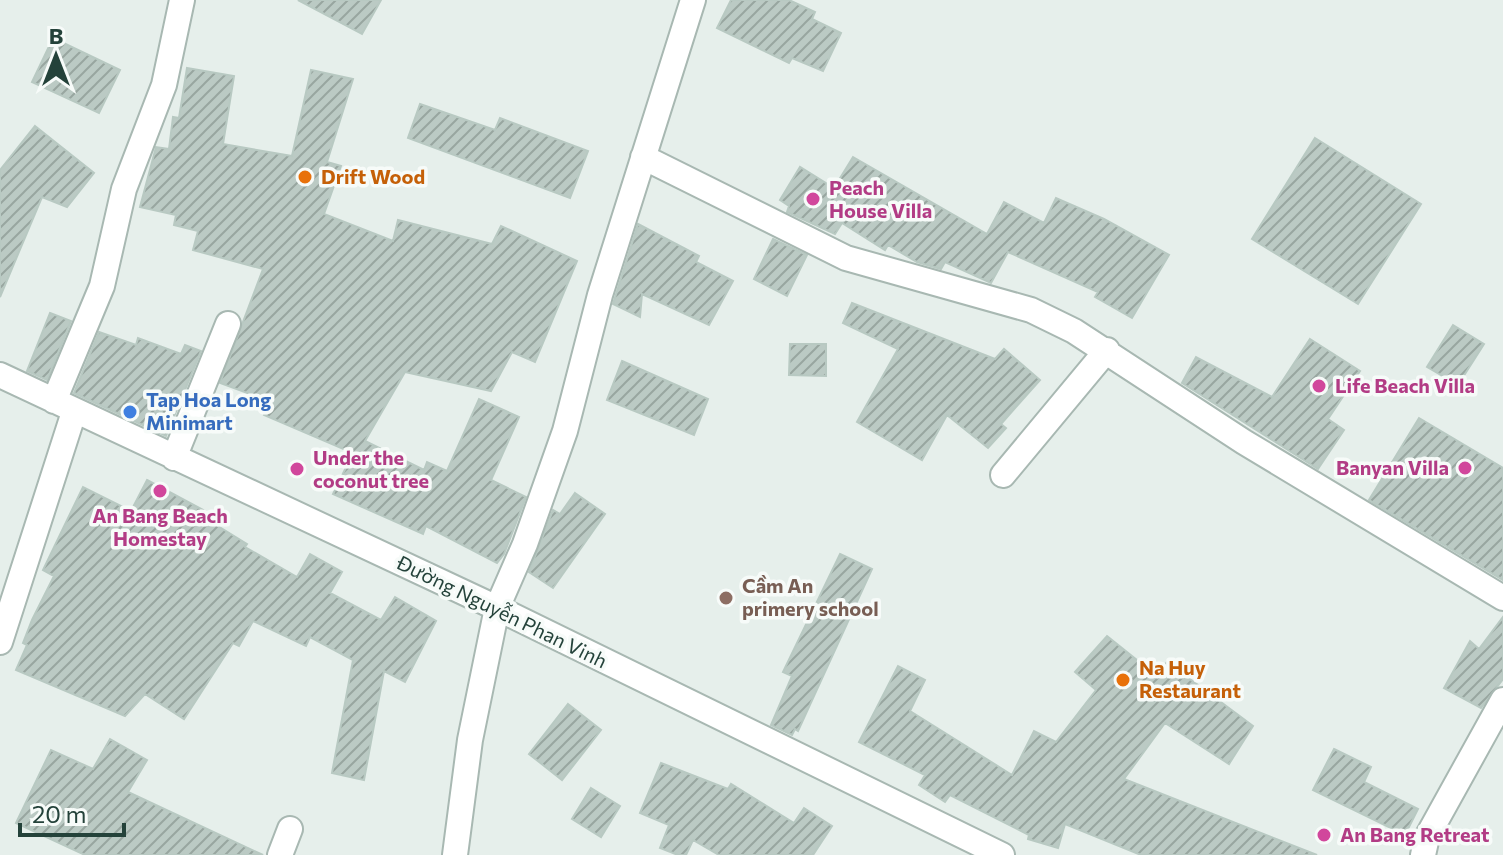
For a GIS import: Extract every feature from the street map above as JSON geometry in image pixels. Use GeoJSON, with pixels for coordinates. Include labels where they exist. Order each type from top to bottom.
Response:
{"type":"FeatureCollection","features":[{"type":"Feature","properties":{"kind":"street"},"geometry":{"type":"LineString","coordinates":[[0,642],[64,407],[102,286],[124,189],[164,85],[182,0]]}},
{"type":"Feature","properties":{"kind":"street"},"geometry":{"type":"LineString","coordinates":[[455,855],[470,740],[497,608],[525,544],[565,431],[600,295],[693,0]]}},
{"type":"Feature","properties":{"kind":"street"},"geometry":{"type":"LineString","coordinates":[[643,157],[846,258],[1031,310],[1107,350],[1244,442],[1503,598]]}},
{"type":"Feature","properties":{"kind":"street"},"geometry":{"type":"LineString","coordinates":[[174,458],[228,324]]}},
{"type":"Feature","properties":{"kind":"street"},"geometry":{"type":"LineString","coordinates":[[1003,475],[1107,350]]}},
{"type":"Feature","properties":{"kind":"street","name":"Đường Nguyễn Phan Vinh"},"geometry":{"type":"LineString","coordinates":[[0,375],[497,608],[1002,855]]}},
{"type":"Feature","properties":{"kind":"street"},"geometry":{"type":"LineString","coordinates":[[1423,855],[1427,837],[1503,700]]}},
{"type":"Feature","properties":{"kind":"street"},"geometry":{"type":"LineString","coordinates":[[280,855],[290,829]]}},
{"type":"Feature","properties":{"kind":"building"},"geometry":{"type":"Polygon","coordinates":[[[298,0],[381,0],[362,34],[298,0]]]}},
{"type":"Feature","properties":{"kind":"building"},"geometry":{"type":"Polygon","coordinates":[[[731,0],[789,0],[815,12],[812,19],[841,33],[823,71],[792,58],[789,63],[717,28],[731,0]]]}},
{"type":"Feature","properties":{"kind":"building"},"geometry":{"type":"Polygon","coordinates":[[[53,38],[120,70],[99,113],[32,82],[53,38]]]}},
{"type":"Feature","properties":{"kind":"building"},"geometry":{"type":"Polygon","coordinates":[[[187,68],[234,76],[223,144],[292,156],[311,70],[353,79],[327,162],[341,166],[324,214],[393,241],[398,220],[492,244],[501,226],[577,261],[535,362],[512,352],[491,391],[405,372],[365,441],[424,470],[427,462],[447,471],[479,399],[519,417],[491,480],[526,497],[504,554],[497,563],[426,526],[423,534],[333,494],[353,453],[264,415],[269,401],[220,383],[263,269],[193,250],[198,231],[174,225],[176,215],[140,207],[156,147],[169,149],[173,117],[179,118],[187,68]]]}},
{"type":"Feature","properties":{"kind":"building"},"geometry":{"type":"Polygon","coordinates":[[[420,104],[495,130],[500,118],[588,151],[570,198],[408,138],[420,104]]]}},
{"type":"Feature","properties":{"kind":"building"},"geometry":{"type":"Polygon","coordinates":[[[35,126],[94,173],[67,207],[42,197],[0,297],[0,170],[35,126]]]}},
{"type":"Feature","properties":{"kind":"building"},"geometry":{"type":"Polygon","coordinates":[[[1315,138],[1421,204],[1358,304],[1252,239],[1315,138]]]}},
{"type":"Feature","properties":{"kind":"building"},"geometry":{"type":"Polygon","coordinates":[[[853,157],[987,234],[1004,202],[1044,223],[1056,198],[1104,219],[1169,255],[1132,318],[1095,297],[1098,292],[1008,252],[991,283],[945,262],[941,269],[917,262],[888,245],[885,250],[842,223],[835,234],[787,212],[789,206],[780,200],[800,167],[834,188],[853,157]]]}},
{"type":"Feature","properties":{"kind":"building"},"geometry":{"type":"Polygon","coordinates":[[[638,224],[699,256],[696,262],[733,281],[709,325],[642,294],[640,317],[613,304],[638,224]]]}},
{"type":"Feature","properties":{"kind":"building"},"geometry":{"type":"Polygon","coordinates":[[[773,239],[807,255],[787,296],[754,279],[773,239]]]}},
{"type":"Feature","properties":{"kind":"building"},"geometry":{"type":"Polygon","coordinates":[[[852,303],[995,359],[1004,349],[1040,380],[1001,424],[1006,428],[988,448],[947,415],[922,460],[857,422],[898,349],[843,323],[852,303]]]}},
{"type":"Feature","properties":{"kind":"building"},"geometry":{"type":"Polygon","coordinates":[[[50,313],[71,321],[47,380],[27,371],[50,313]]]}},
{"type":"Feature","properties":{"kind":"building"},"geometry":{"type":"Polygon","coordinates":[[[1453,325],[1484,344],[1458,385],[1427,367],[1453,325]]]}},
{"type":"Feature","properties":{"kind":"building"},"geometry":{"type":"Polygon","coordinates":[[[99,332],[136,345],[138,338],[181,354],[185,345],[201,351],[166,436],[74,393],[99,332]]]}},
{"type":"Feature","properties":{"kind":"building"},"geometry":{"type":"Polygon","coordinates":[[[1310,339],[1360,371],[1328,419],[1344,430],[1318,469],[1182,383],[1196,357],[1272,397],[1310,339]]]}},
{"type":"Feature","properties":{"kind":"building"},"geometry":{"type":"Polygon","coordinates":[[[790,344],[826,344],[826,376],[789,375],[790,344]]]}},
{"type":"Feature","properties":{"kind":"building"},"geometry":{"type":"Polygon","coordinates":[[[622,361],[708,399],[694,435],[607,400],[622,361]]]}},
{"type":"Feature","properties":{"kind":"building"},"geometry":{"type":"Polygon","coordinates":[[[1419,418],[1503,468],[1503,580],[1369,500],[1419,418]]]}},
{"type":"Feature","properties":{"kind":"building"},"geometry":{"type":"Polygon","coordinates":[[[147,480],[203,510],[200,515],[247,544],[245,547],[297,577],[310,554],[342,572],[330,593],[381,620],[395,597],[436,621],[405,682],[384,671],[364,780],[332,773],[353,660],[310,637],[306,646],[253,621],[239,646],[233,643],[184,719],[145,694],[125,716],[16,670],[27,645],[23,643],[32,620],[54,576],[43,570],[83,487],[131,511],[147,480]]]}},
{"type":"Feature","properties":{"kind":"building"},"geometry":{"type":"Polygon","coordinates":[[[575,493],[605,514],[553,588],[529,572],[553,510],[560,514],[575,493]]]}},
{"type":"Feature","properties":{"kind":"building"},"geometry":{"type":"Polygon","coordinates":[[[840,554],[872,569],[798,731],[795,729],[792,735],[771,725],[792,676],[783,672],[840,554]]]}},
{"type":"Feature","properties":{"kind":"building"},"geometry":{"type":"Polygon","coordinates":[[[1503,617],[1503,679],[1481,708],[1444,688],[1470,641],[1479,649],[1503,617]]]}},
{"type":"Feature","properties":{"kind":"building"},"geometry":{"type":"Polygon","coordinates":[[[1107,636],[1157,676],[1167,662],[1253,726],[1229,764],[1165,723],[1124,779],[1317,855],[1141,855],[1065,824],[1058,848],[1028,839],[1029,835],[950,795],[945,802],[919,785],[925,775],[859,742],[898,666],[925,680],[910,711],[1012,775],[1034,731],[1056,742],[1096,690],[1075,672],[1107,636]]]}},
{"type":"Feature","properties":{"kind":"building"},"geometry":{"type":"Polygon","coordinates":[[[568,704],[601,730],[562,780],[529,754],[568,704]]]}},
{"type":"Feature","properties":{"kind":"building"},"geometry":{"type":"Polygon","coordinates":[[[110,739],[147,760],[128,792],[263,855],[85,855],[16,823],[51,750],[93,769],[110,739]]]}},
{"type":"Feature","properties":{"kind":"building"},"geometry":{"type":"Polygon","coordinates":[[[1334,749],[1371,767],[1364,782],[1418,809],[1405,835],[1313,790],[1334,749]]]}},
{"type":"Feature","properties":{"kind":"building"},"geometry":{"type":"Polygon","coordinates":[[[661,763],[728,789],[731,784],[794,823],[804,808],[832,826],[813,855],[719,855],[693,840],[686,855],[678,855],[660,848],[669,825],[640,813],[661,763]]]}},
{"type":"Feature","properties":{"kind":"building"},"geometry":{"type":"Polygon","coordinates":[[[591,788],[620,806],[601,837],[572,819],[591,788]]]}},
{"type":"Feature","properties":{"kind":"place","name":"Drift Wood"},"geometry":{"type":"Point","coordinates":[305,177]}},
{"type":"Feature","properties":{"kind":"place","name":"Peach House Villa"},"geometry":{"type":"Point","coordinates":[813,199]}},
{"type":"Feature","properties":{"kind":"place","name":"Life Beach Villa"},"geometry":{"type":"Point","coordinates":[1319,386]}},
{"type":"Feature","properties":{"kind":"place","name":"Tap Hoa Long Minimart"},"geometry":{"type":"Point","coordinates":[130,412]}},
{"type":"Feature","properties":{"kind":"place","name":"Banyan Villa"},"geometry":{"type":"Point","coordinates":[1465,468]}},
{"type":"Feature","properties":{"kind":"place","name":"Under the coconut tree"},"geometry":{"type":"Point","coordinates":[297,469]}},
{"type":"Feature","properties":{"kind":"place","name":"An Bang Beach Homestay"},"geometry":{"type":"Point","coordinates":[160,491]}},
{"type":"Feature","properties":{"kind":"place","name":"Cầm An primery school"},"geometry":{"type":"Point","coordinates":[726,598]}},
{"type":"Feature","properties":{"kind":"place","name":"Na Huy Restaurant"},"geometry":{"type":"Point","coordinates":[1123,680]}},
{"type":"Feature","properties":{"kind":"place","name":"An Bang Retreat"},"geometry":{"type":"Point","coordinates":[1324,835]}}]}
